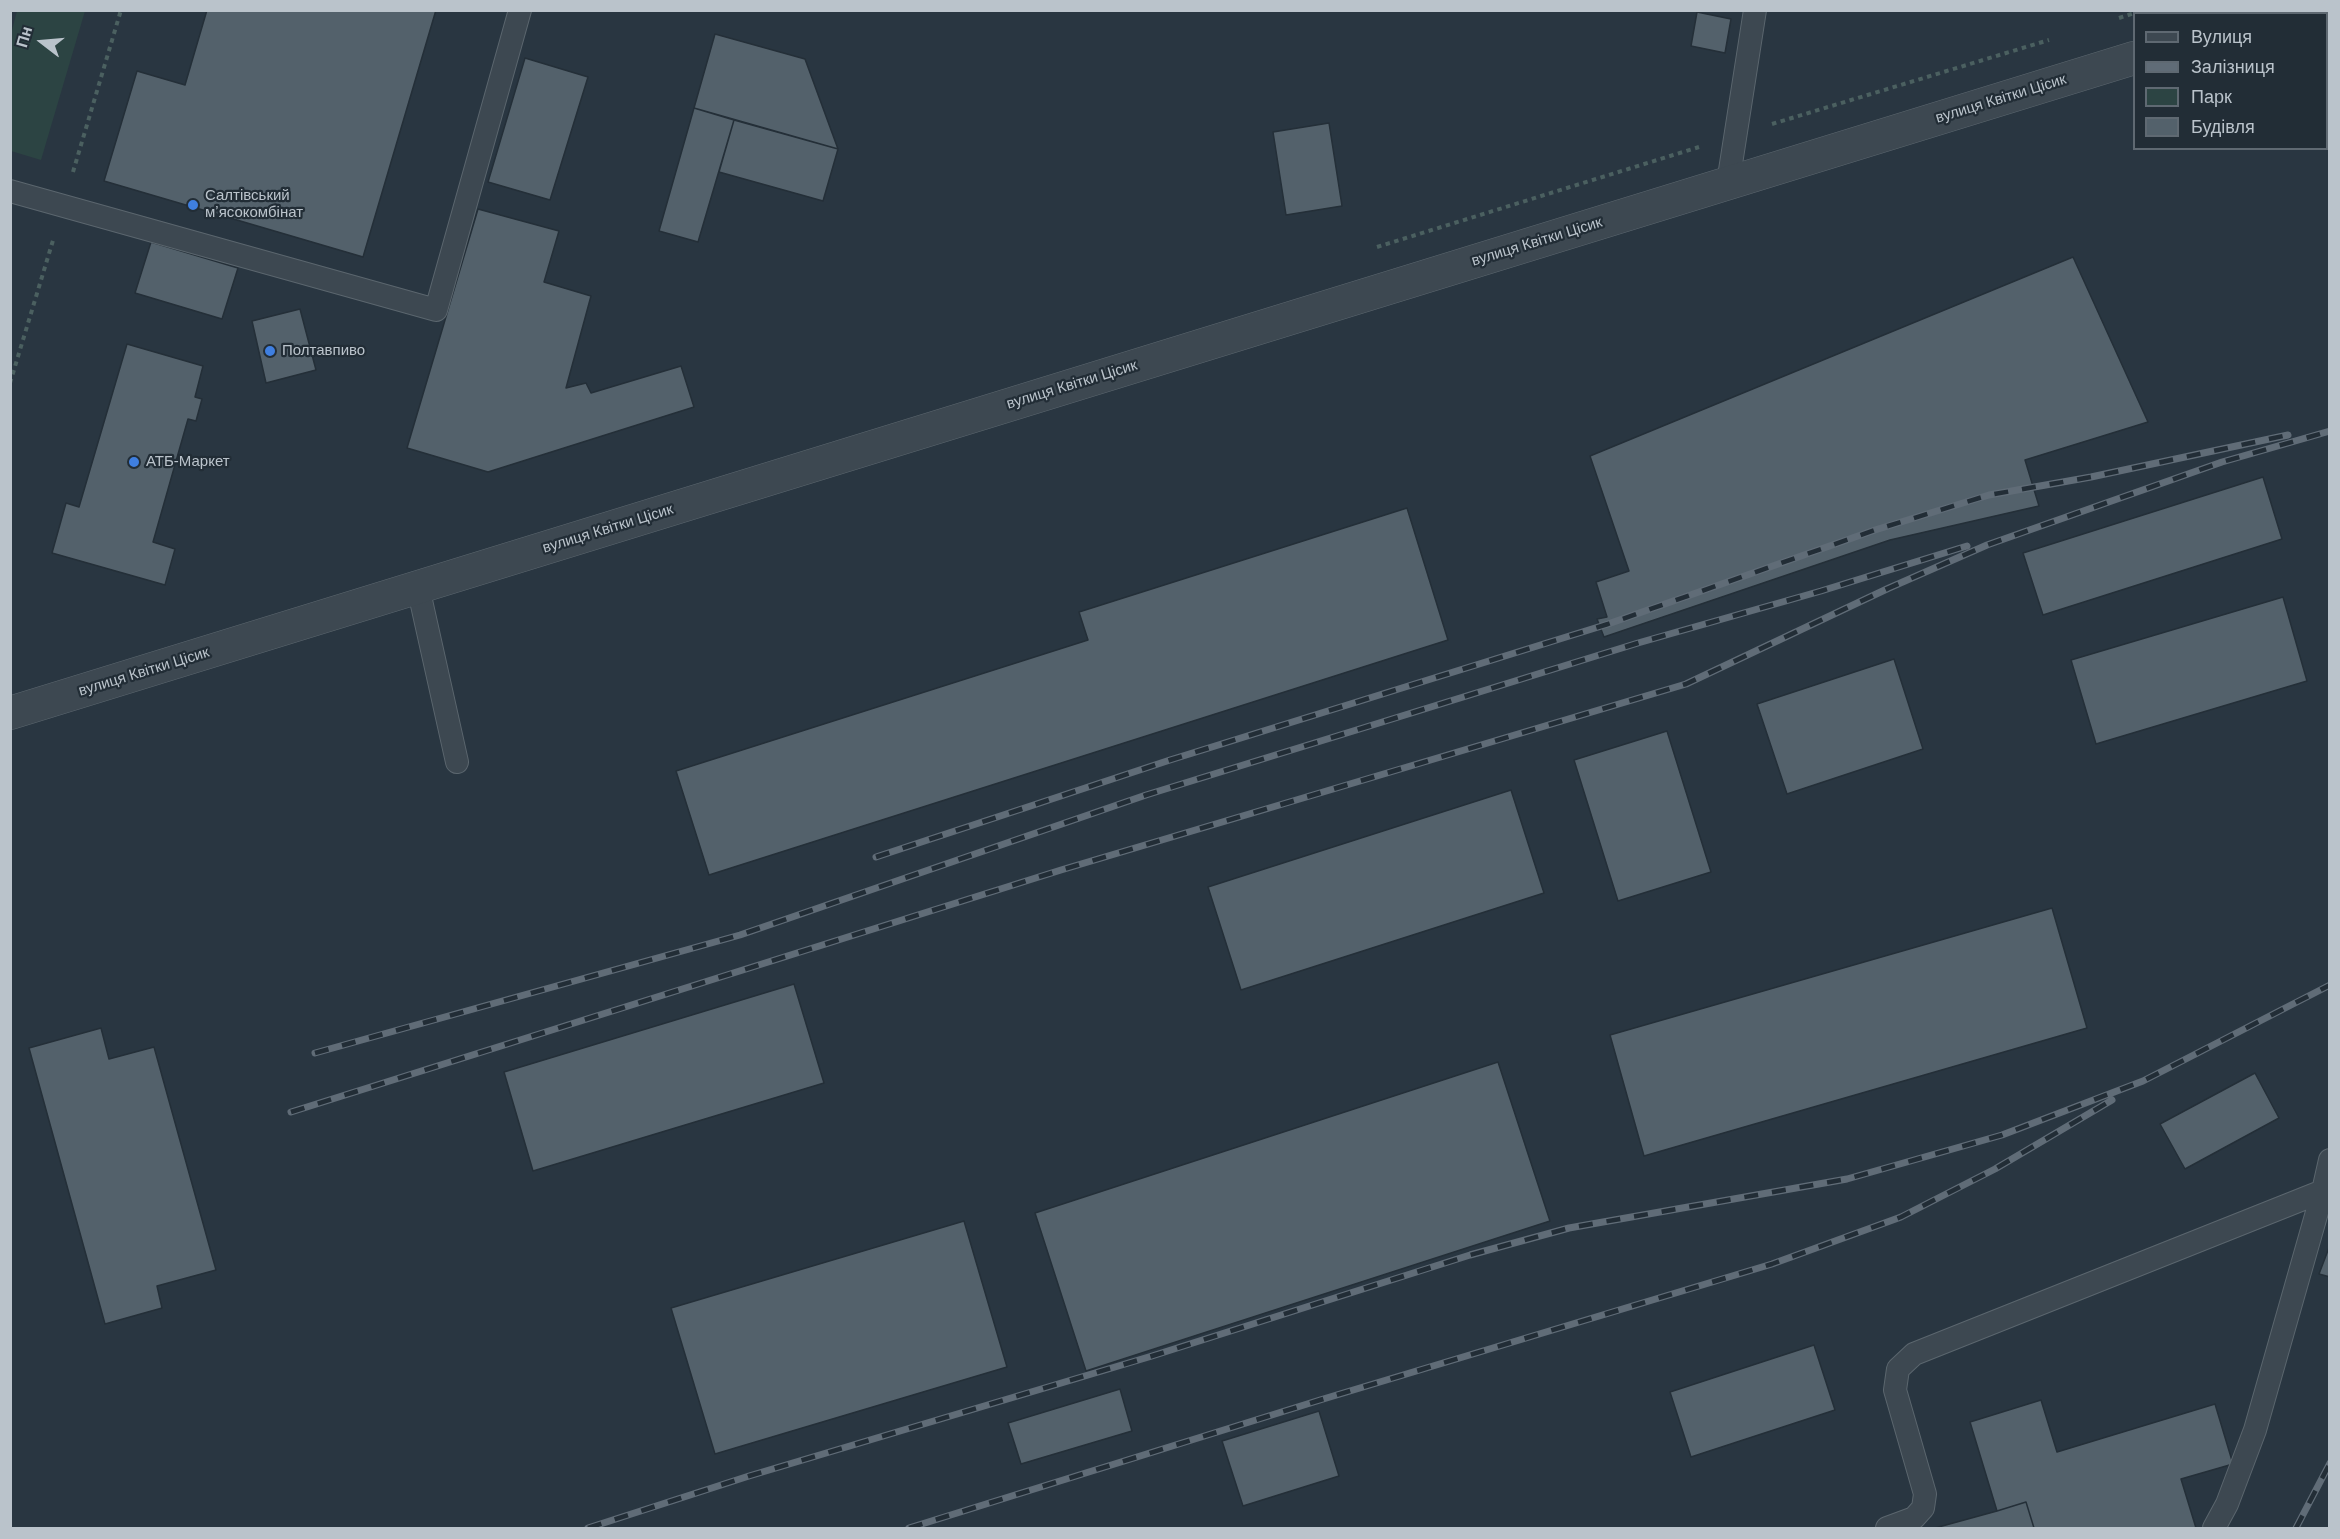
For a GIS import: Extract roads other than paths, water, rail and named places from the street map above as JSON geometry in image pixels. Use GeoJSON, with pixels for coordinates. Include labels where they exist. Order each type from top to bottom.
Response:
{"type":"FeatureCollection","features":[{"type":"Feature","properties":{"kind":"street","name":"вулиця Квітки Цісик"},"geometry":{"type":"LineString","coordinates":[[10,713],[2133,58]]}},
{"type":"Feature","properties":{"kind":"lane"},"geometry":{"type":"LineString","coordinates":[[10,191],[436,310],[520,10]]}},
{"type":"Feature","properties":{"kind":"lane"},"geometry":{"type":"LineString","coordinates":[[1728,183],[1755,10]]}},
{"type":"Feature","properties":{"kind":"lane"},"geometry":{"type":"LineString","coordinates":[[418,587],[457,762]]}},
{"type":"Feature","properties":{"kind":"lane"},"geometry":{"type":"LineString","coordinates":[[2214,1528],[2227,1504],[2254,1431],[2330,1160]]}},
{"type":"Feature","properties":{"kind":"lane"},"geometry":{"type":"LineString","coordinates":[[1887,1528],[1914,1518],[1923,1508],[1925,1494],[1895,1389],[1898,1370],[1914,1354],[2323,1191]]}},
{"type":"Feature","properties":{"kind":"railway"},"geometry":{"type":"LineString","coordinates":[[291,1112],[1061,870],[1686,684],[1889,588],[1987,545],[2222,462],[2330,431]]}},
{"type":"Feature","properties":{"kind":"railway"},"geometry":{"type":"LineString","coordinates":[[876,857],[1170,760],[1608,624],[1875,530],[1989,495],[2091,477],[2288,435]]}},
{"type":"Feature","properties":{"kind":"railway"},"geometry":{"type":"LineString","coordinates":[[315,1053],[740,935],[1146,795],[1638,643],[1821,591],[1967,546]]}},
{"type":"Feature","properties":{"kind":"railway"},"geometry":{"type":"LineString","coordinates":[[588,1528],[749,1476],[1152,1356],[1470,1255],[1569,1228],[1847,1179],[2002,1135],[2143,1081],[2330,985]]}},
{"type":"Feature","properties":{"kind":"railway"},"geometry":{"type":"LineString","coordinates":[[909,1528],[1320,1400],[1772,1264],[1901,1217],[1995,1169],[2112,1100]]}},
{"type":"Feature","properties":{"kind":"railway"},"geometry":{"type":"LineString","coordinates":[[2296,1528],[2330,1463]]}},
{"type":"Feature","properties":{"kind":"place","name":"Салтівський мʼясокомбінат"},"geometry":{"type":"Point","coordinates":[193,205]}},
{"type":"Feature","properties":{"kind":"place","name":"Полтавпиво"},"geometry":{"type":"Point","coordinates":[270,351]}},
{"type":"Feature","properties":{"kind":"place","name":"АТБ-Маркет"},"geometry":{"type":"Point","coordinates":[134,462]}}]}
